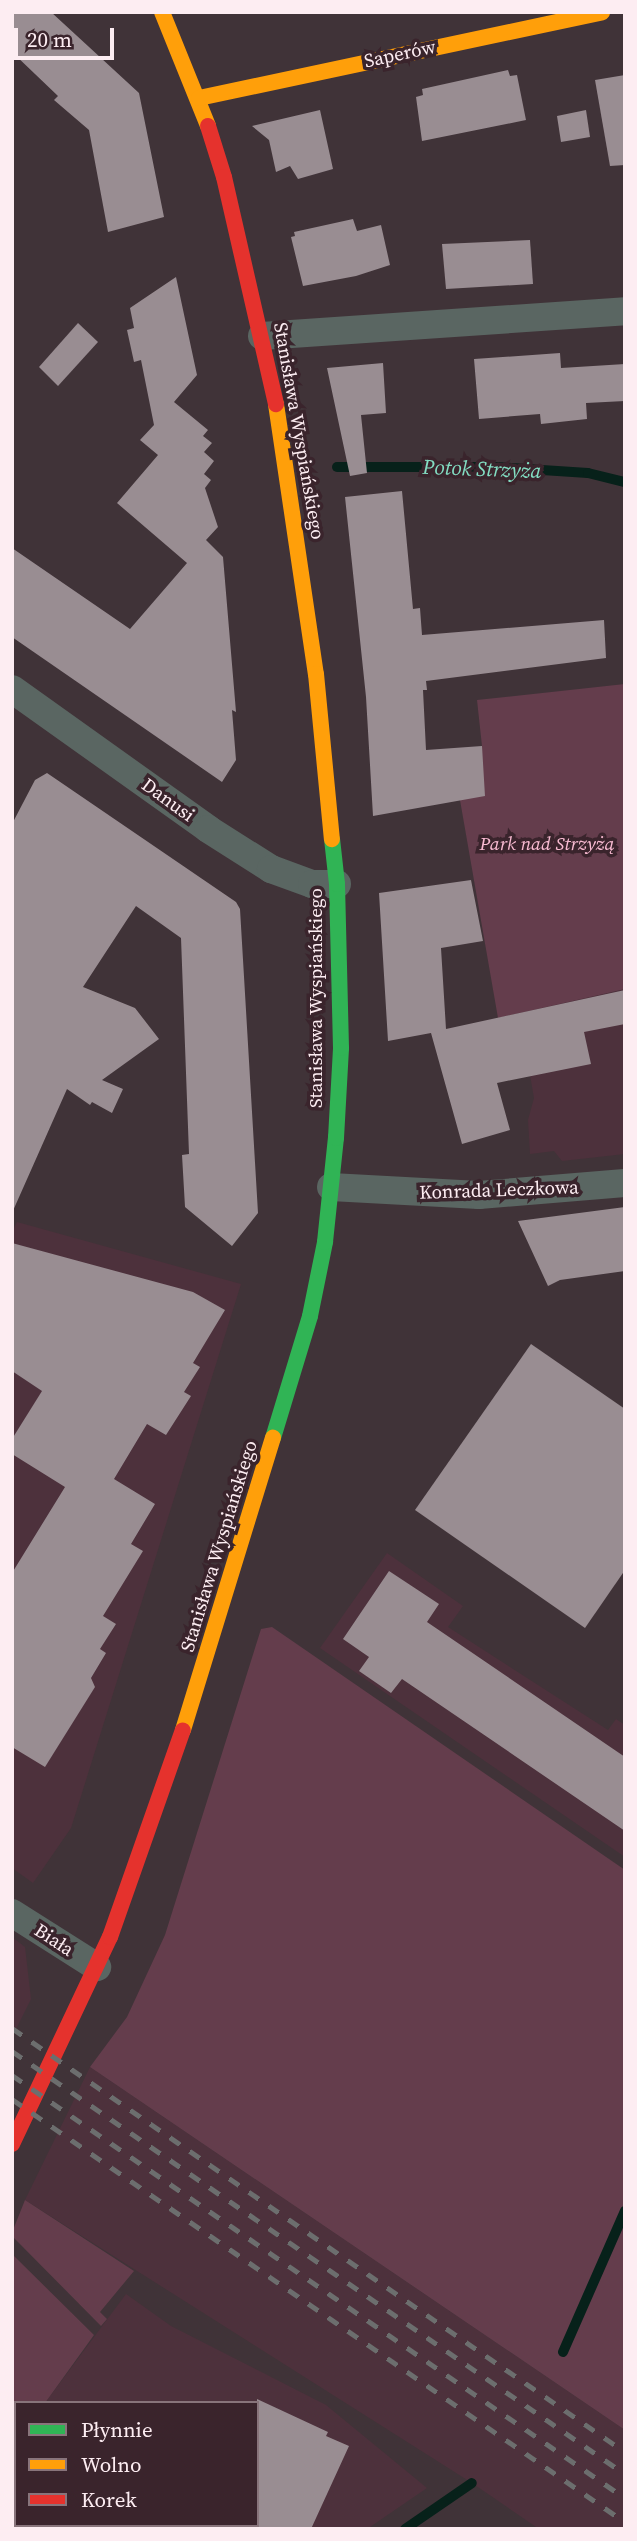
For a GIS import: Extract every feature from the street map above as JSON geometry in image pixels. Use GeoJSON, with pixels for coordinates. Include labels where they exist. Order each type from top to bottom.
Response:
{"type":"FeatureCollection","features":[{"type":"Feature","properties":{"kind":"main road","name":"Stanisława Wyspiańskiego"},"geometry":{"type":"LineString","coordinates":[[12,2144],[97,1968],[153,1824],[289,1389],[316,1288],[331,1187],[341,1048],[337,884],[316,674],[299,547],[262,336],[224,177],[199,99],[162,12]]}},
{"type":"Feature","properties":{"kind":"main road","name":"Saperów"},"geometry":{"type":"LineString","coordinates":[[199,99],[602,12]]}},
{"type":"Feature","properties":{"kind":"street"},"geometry":{"type":"LineString","coordinates":[[262,336],[625,311]]}},
{"type":"Feature","properties":{"kind":"street","name":"Danusi"},"geometry":{"type":"LineString","coordinates":[[15,700],[271,869],[312,884],[337,884]]}},
{"type":"Feature","properties":{"kind":"street","name":"Konrada Leczkowa"},"geometry":{"type":"LineString","coordinates":[[331,1187],[479,1195],[625,1183]]}},
{"type":"Feature","properties":{"kind":"street","name":"Biała"},"geometry":{"type":"LineString","coordinates":[[12,1913],[97,1968]]}},
{"type":"Feature","properties":{"kind":"shaded area"},"geometry":{"type":"Polygon","coordinates":[[[625,989],[625,1154],[562,1161],[554,1151],[530,1154],[528,1120],[534,1098],[519,1012],[625,989]]]}},
{"type":"Feature","properties":{"kind":"shaded area"},"geometry":{"type":"Polygon","coordinates":[[[17,1222],[241,1284],[71,1828],[33,1883],[12,1868],[12,1232],[17,1222]]]}},
{"type":"Feature","properties":{"kind":"shaded area"},"geometry":{"type":"Polygon","coordinates":[[[387,1553],[463,1606],[448,1627],[608,1730],[616,1719],[625,1725],[625,1857],[320,1648],[387,1553]]]}},
{"type":"Feature","properties":{"kind":"shaded area"},"geometry":{"type":"Polygon","coordinates":[[[12,1937],[25,1947],[31,1999],[12,2037],[12,1937]]]}},
{"type":"Feature","properties":{"kind":"shaded area"},"geometry":{"type":"Polygon","coordinates":[[[90,2067],[625,2430],[625,2529],[539,2529],[472,2483],[25,2200],[90,2067]]]}},
{"type":"Feature","properties":{"kind":"shaded area"},"geometry":{"type":"Polygon","coordinates":[[[126,2294],[171,2326],[326,2405],[427,2488],[367,2529],[12,2529],[14,2470],[14,2527],[259,2527],[259,2401],[46,2401],[126,2294]]]}},
{"type":"Feature","properties":{"kind":"green space","name":"Park nad Strzyżą"},"geometry":{"type":"Polygon","coordinates":[[[625,684],[625,989],[498,1018],[460,800],[482,746],[477,700],[625,684]]]}},
{"type":"Feature","properties":{"kind":"green space"},"geometry":{"type":"Polygon","coordinates":[[[272,1627],[625,1870],[625,2430],[90,2067],[127,2017],[165,1935],[261,1629],[272,1627]]]}},
{"type":"Feature","properties":{"kind":"green space"},"geometry":{"type":"Polygon","coordinates":[[[25,2200],[134,2271],[100,2312],[107,2319],[101,2326],[14,2238],[13,2230],[25,2200]]]}},
{"type":"Feature","properties":{"kind":"green space"},"geometry":{"type":"Polygon","coordinates":[[[13,2255],[94,2335],[46,2401],[14,2401],[12,2474],[13,2255]]]}},
{"type":"Feature","properties":{"kind":"building"},"geometry":{"type":"Polygon","coordinates":[[[12,12],[51,12],[139,93],[164,217],[108,232],[89,130],[54,100],[58,96],[12,52],[12,12]]]}},
{"type":"Feature","properties":{"kind":"building"},"geometry":{"type":"Polygon","coordinates":[[[508,70],[510,76],[517,75],[526,120],[422,141],[416,97],[423,95],[422,89],[508,70]]]}},
{"type":"Feature","properties":{"kind":"building"},"geometry":{"type":"Polygon","coordinates":[[[625,75],[625,165],[610,166],[595,80],[625,75]]]}},
{"type":"Feature","properties":{"kind":"building"},"geometry":{"type":"Polygon","coordinates":[[[320,110],[333,169],[298,179],[290,166],[276,172],[269,140],[252,126],[320,110]]]}},
{"type":"Feature","properties":{"kind":"building"},"geometry":{"type":"Polygon","coordinates":[[[586,110],[590,137],[561,142],[557,116],[586,110]]]}},
{"type":"Feature","properties":{"kind":"building"},"geometry":{"type":"Polygon","coordinates":[[[353,219],[357,231],[381,225],[390,265],[356,276],[303,286],[291,237],[295,236],[294,232],[353,219]]]}},
{"type":"Feature","properties":{"kind":"building"},"geometry":{"type":"Polygon","coordinates":[[[530,240],[533,284],[446,289],[442,244],[530,240]]]}},
{"type":"Feature","properties":{"kind":"building"},"geometry":{"type":"Polygon","coordinates":[[[176,277],[197,375],[174,402],[208,430],[203,436],[212,443],[204,452],[214,461],[204,474],[211,480],[205,488],[218,527],[206,540],[223,557],[236,712],[232,710],[236,760],[222,782],[12,637],[12,548],[130,629],[187,563],[117,503],[158,455],[140,440],[154,425],[141,360],[134,362],[127,330],[134,328],[130,308],[176,277]]]}},
{"type":"Feature","properties":{"kind":"building"},"geometry":{"type":"Polygon","coordinates":[[[78,323],[98,342],[58,386],[39,367],[78,323]]]}},
{"type":"Feature","properties":{"kind":"building"},"geometry":{"type":"Polygon","coordinates":[[[560,353],[561,368],[625,364],[625,401],[586,403],[587,419],[541,424],[540,414],[479,419],[474,359],[560,353]]]}},
{"type":"Feature","properties":{"kind":"building"},"geometry":{"type":"Polygon","coordinates":[[[383,363],[386,413],[361,415],[367,473],[350,476],[327,368],[383,363]]]}},
{"type":"Feature","properties":{"kind":"building"},"geometry":{"type":"Polygon","coordinates":[[[402,491],[413,609],[420,608],[422,635],[604,620],[606,658],[426,681],[427,690],[423,690],[426,750],[482,746],[485,796],[373,816],[366,697],[345,497],[402,491]]]}},
{"type":"Feature","properties":{"kind":"building"},"geometry":{"type":"Polygon","coordinates":[[[47,773],[236,902],[240,909],[258,1213],[232,1246],[185,1207],[182,1155],[189,1154],[181,938],[136,906],[83,987],[135,1008],[159,1039],[102,1080],[123,1089],[112,1113],[92,1102],[90,1105],[67,1089],[12,1213],[12,824],[35,780],[47,773]]]}},
{"type":"Feature","properties":{"kind":"building"},"geometry":{"type":"Polygon","coordinates":[[[471,880],[483,941],[441,948],[446,1029],[625,990],[625,1024],[584,1032],[591,1064],[497,1083],[510,1130],[462,1144],[431,1033],[388,1041],[379,893],[471,880]]]}},
{"type":"Feature","properties":{"kind":"building"},"geometry":{"type":"Polygon","coordinates":[[[625,1207],[625,1271],[560,1280],[548,1286],[518,1221],[625,1207]]]}},
{"type":"Feature","properties":{"kind":"building"},"geometry":{"type":"Polygon","coordinates":[[[12,1243],[193,1292],[225,1310],[193,1363],[200,1367],[184,1392],[191,1396],[166,1435],[147,1424],[114,1479],[155,1504],[131,1544],[143,1551],[103,1616],[116,1624],[100,1649],[106,1653],[91,1678],[95,1687],[45,1767],[12,1747],[12,1573],[65,1487],[12,1454],[12,1439],[42,1391],[12,1371],[12,1243]]]}},
{"type":"Feature","properties":{"kind":"building"},"geometry":{"type":"Polygon","coordinates":[[[531,1344],[625,1409],[625,1570],[585,1628],[415,1510],[531,1344]]]}},
{"type":"Feature","properties":{"kind":"building"},"geometry":{"type":"Polygon","coordinates":[[[389,1571],[439,1604],[427,1622],[625,1757],[625,1831],[402,1679],[391,1693],[359,1671],[369,1657],[343,1639],[389,1571]]]}},
{"type":"Feature","properties":{"kind":"building"},"geometry":{"type":"Polygon","coordinates":[[[257,2401],[328,2432],[326,2436],[349,2446],[311,2529],[257,2529],[257,2401]]]}},
{"type":"Feature","properties":{"kind":"waterway","name":"Potok Strzyża"},"geometry":{"type":"LineString","coordinates":[[337,467],[496,467],[588,473],[625,482]]}},
{"type":"Feature","properties":{"kind":"waterway"},"geometry":{"type":"LineString","coordinates":[[563,2352],[625,2211]]}},
{"type":"Feature","properties":{"kind":"waterway"},"geometry":{"type":"LineString","coordinates":[[405,2529],[472,2483]]}},
{"type":"Feature","properties":{"kind":"railway"},"geometry":{"type":"LineString","coordinates":[[12,2028],[625,2452]]}},
{"type":"Feature","properties":{"kind":"railway"},"geometry":{"type":"LineString","coordinates":[[12,2051],[625,2474]]}},
{"type":"Feature","properties":{"kind":"railway"},"geometry":{"type":"LineString","coordinates":[[12,2075],[625,2498]]}},
{"type":"Feature","properties":{"kind":"railway"},"geometry":{"type":"LineString","coordinates":[[12,2099],[625,2522]]}},
{"type":"Feature","properties":{"kind":"traffic: fast"},"geometry":{"type":"LineString","coordinates":[[273,1438],[310,1316],[325,1242],[336,1138],[341,1048],[337,884],[332,839]]}},
{"type":"Feature","properties":{"kind":"traffic: slow"},"geometry":{"type":"LineString","coordinates":[[162,12],[208,126]]}},
{"type":"Feature","properties":{"kind":"traffic: slow"},"geometry":{"type":"LineString","coordinates":[[199,98],[602,12]]}},
{"type":"Feature","properties":{"kind":"traffic: slow"},"geometry":{"type":"LineString","coordinates":[[276,404],[316,674],[332,839]]}},
{"type":"Feature","properties":{"kind":"traffic: slow"},"geometry":{"type":"LineString","coordinates":[[183,1730],[273,1438]]}},
{"type":"Feature","properties":{"kind":"traffic: jam"},"geometry":{"type":"LineString","coordinates":[[208,126],[224,177],[276,404]]}},
{"type":"Feature","properties":{"kind":"traffic: jam"},"geometry":{"type":"LineString","coordinates":[[12,2144],[110,1937],[183,1730]]}}]}
